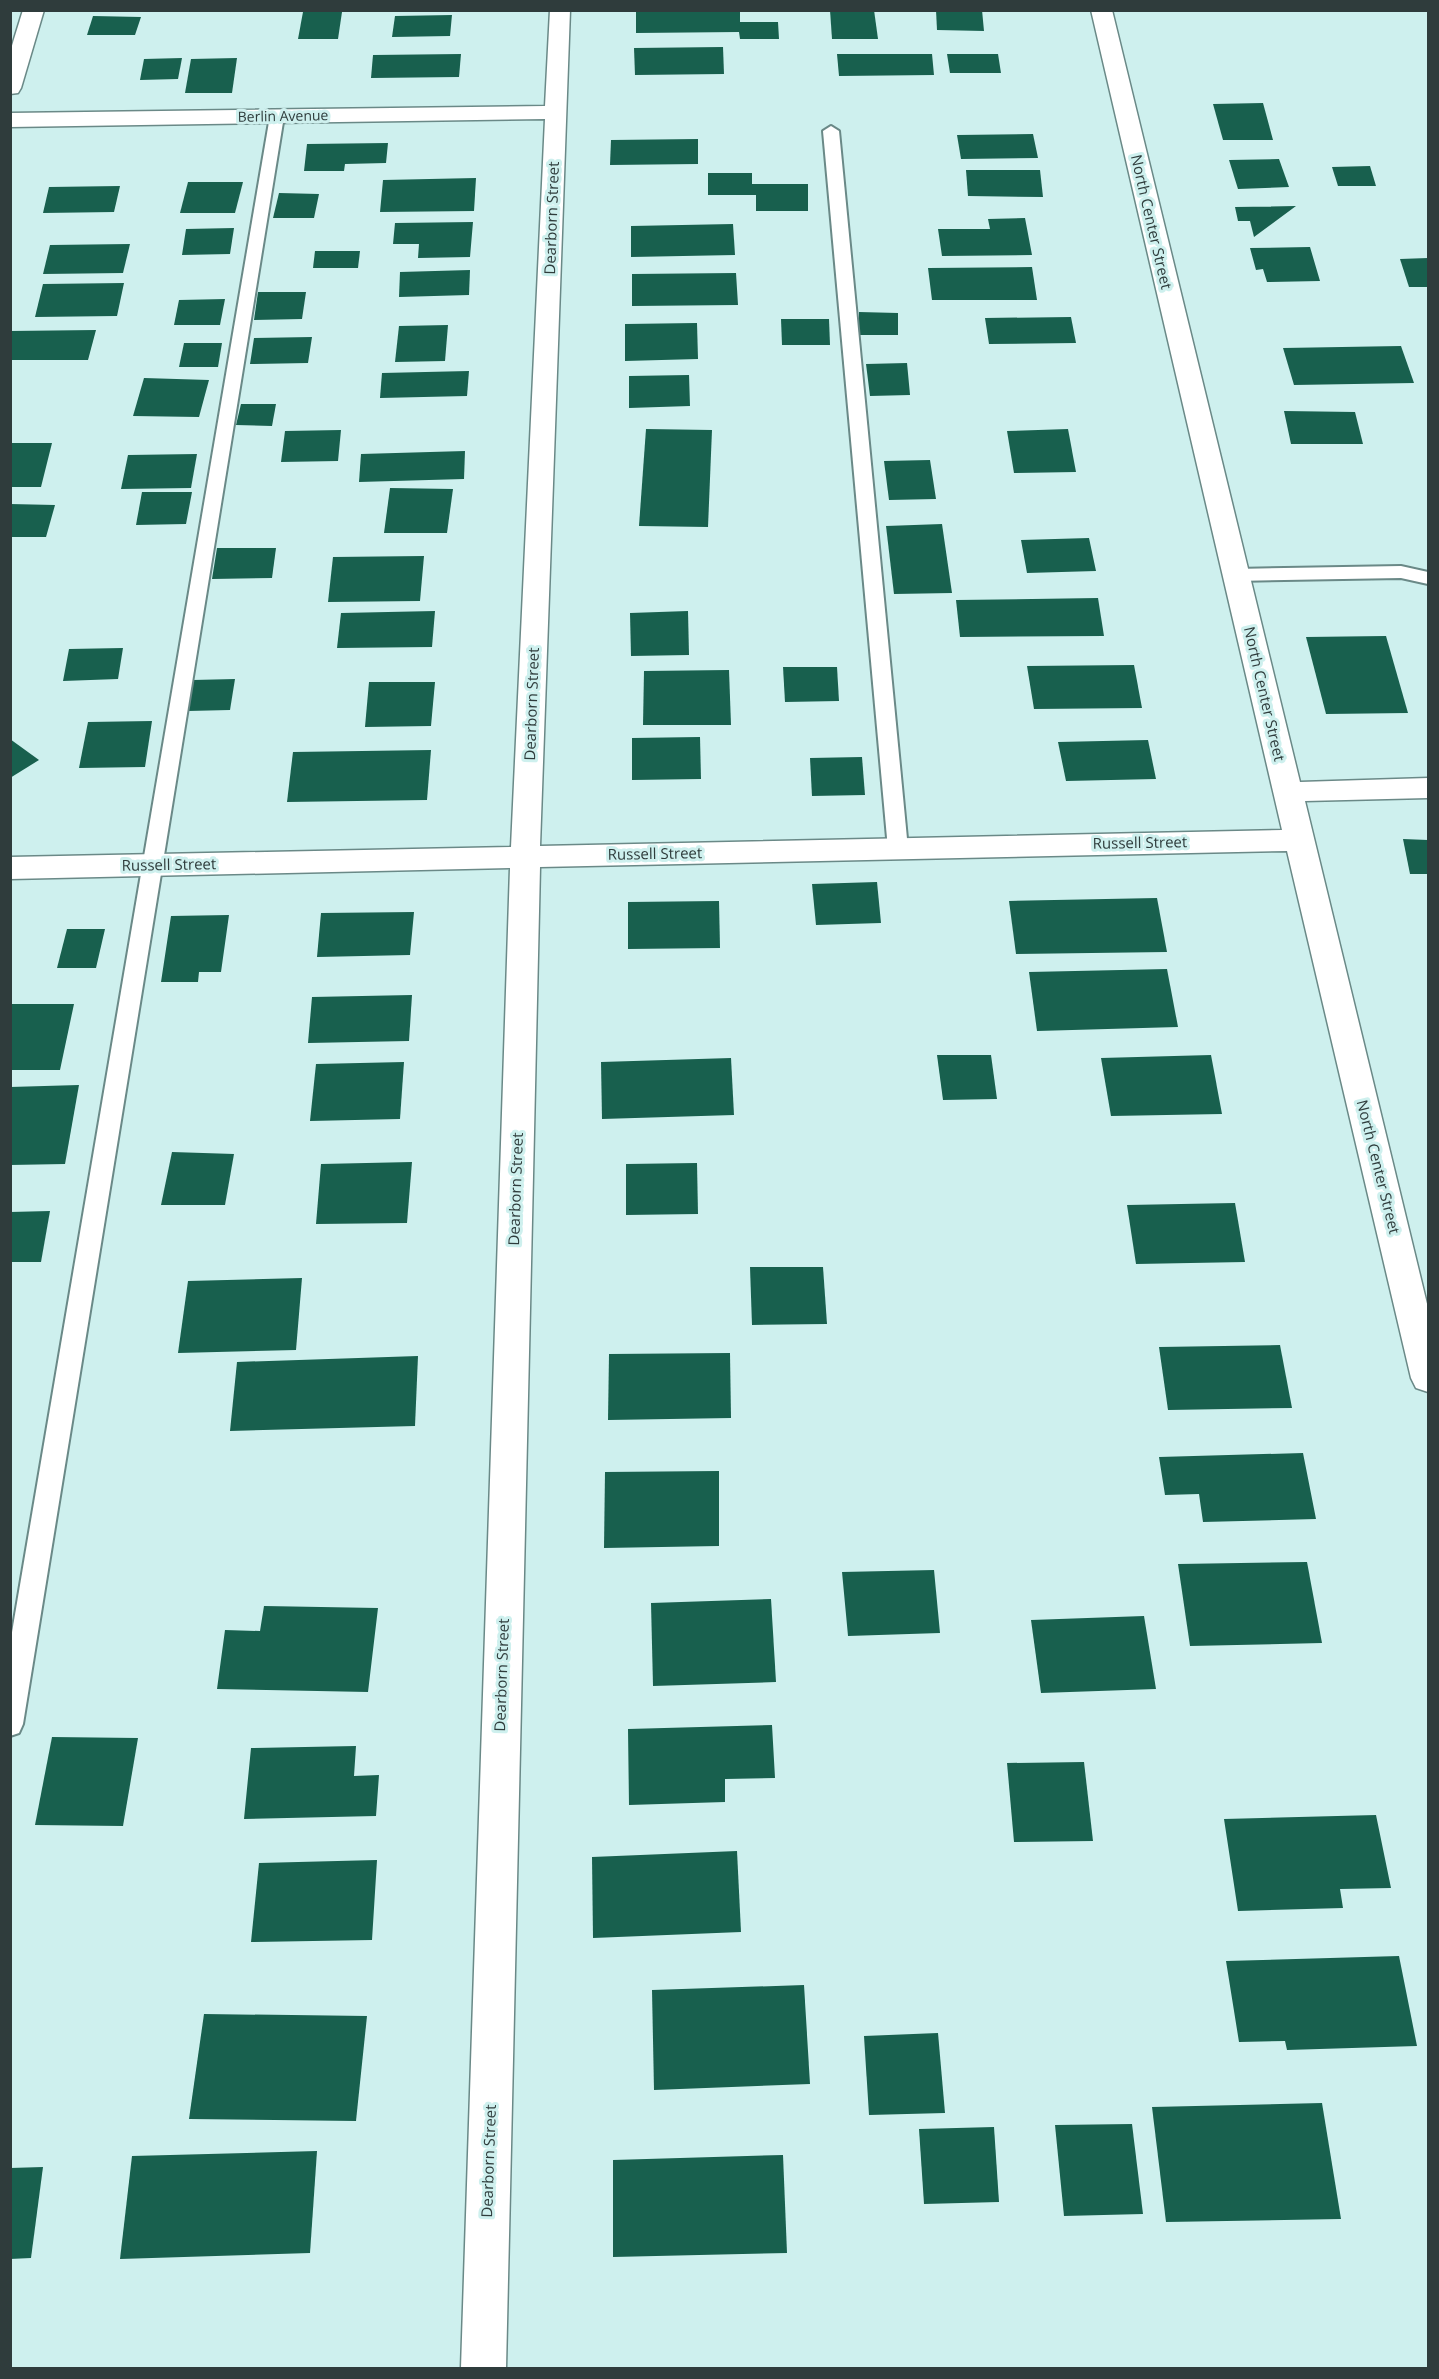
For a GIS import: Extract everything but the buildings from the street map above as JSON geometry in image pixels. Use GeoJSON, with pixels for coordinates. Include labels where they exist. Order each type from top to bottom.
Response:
{"type":"FeatureCollection","features":[{"type":"Feature","properties":{"kind":"street"},"geometry":{"type":"LineString","coordinates":[[10,88],[34,10]]}},
{"type":"Feature","properties":{"kind":"street","name":"Dearborn Street"},"geometry":{"type":"LineString","coordinates":[[483,2368],[525,857],[560,10]]}},
{"type":"Feature","properties":{"kind":"street","name":"North Center Street"},"geometry":{"type":"LineString","coordinates":[[1101,10],[1428,1378]]}},
{"type":"Feature","properties":{"kind":"street","name":"Berlin Avenue"},"geometry":{"type":"LineString","coordinates":[[10,120],[556,112]]}},
{"type":"Feature","properties":{"kind":"street"},"geometry":{"type":"LineString","coordinates":[[1287,792],[1428,788]]}},
{"type":"Feature","properties":{"kind":"street","name":"Russell Street"},"geometry":{"type":"LineString","coordinates":[[10,868],[1299,840]]}},
{"type":"Feature","properties":{"kind":"lane"},"geometry":{"type":"LineString","coordinates":[[10,1724],[277,116]]}},
{"type":"Feature","properties":{"kind":"lane"},"geometry":{"type":"LineString","coordinates":[[831,131],[898,849]]}},
{"type":"Feature","properties":{"kind":"lane"},"geometry":{"type":"LineString","coordinates":[[1235,575],[1401,572],[1428,578]]}}]}
